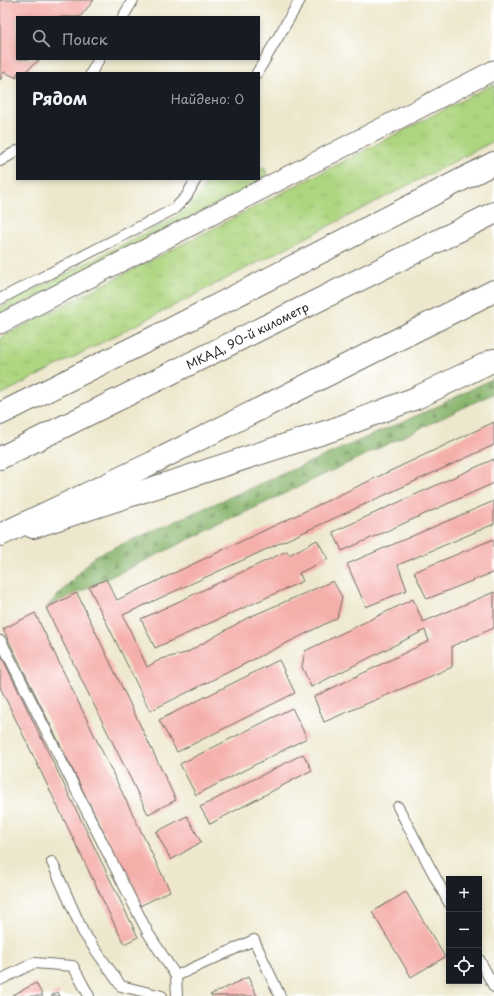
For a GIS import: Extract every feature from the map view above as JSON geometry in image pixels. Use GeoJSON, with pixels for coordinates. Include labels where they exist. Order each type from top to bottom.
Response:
{"type":"FeatureCollection","features":[{"type":"Feature","properties":{"kind":"main road"},"geometry":{"type":"LineString","coordinates":[[0,414],[176,327],[494,163]]}},
{"type":"Feature","properties":{"kind":"main road","name":"МКАД, 90-й километр"},"geometry":{"type":"LineString","coordinates":[[0,458],[494,213]]}},
{"type":"Feature","properties":{"kind":"main road"},"geometry":{"type":"LineString","coordinates":[[0,537],[152,463],[494,292]]}},
{"type":"Feature","properties":{"kind":"main road"},"geometry":{"type":"LineString","coordinates":[[381,348],[494,303]]}},
{"type":"Feature","properties":{"kind":"main road"},"geometry":{"type":"LineString","coordinates":[[0,537],[335,429],[416,398],[494,360]]}},
{"type":"Feature","properties":{"kind":"street"},"geometry":{"type":"LineString","coordinates":[[0,324],[494,70]]}},
{"type":"Feature","properties":{"kind":"lane"},"geometry":{"type":"LineString","coordinates":[[124,16],[133,0]]}},
{"type":"Feature","properties":{"kind":"lane"},"geometry":{"type":"LineString","coordinates":[[258,72],[300,0]]}},
{"type":"Feature","properties":{"kind":"lane"},"geometry":{"type":"LineString","coordinates":[[92,72],[98,60]]}},
{"type":"Feature","properties":{"kind":"lane"},"geometry":{"type":"LineString","coordinates":[[0,161],[16,152]]}},
{"type":"Feature","properties":{"kind":"lane"},"geometry":{"type":"LineString","coordinates":[[0,299],[174,209],[186,197],[195,180]]}},
{"type":"Feature","properties":{"kind":"lane"},"geometry":{"type":"LineString","coordinates":[[1,641],[148,933],[176,976],[176,996]]}},
{"type":"Feature","properties":{"kind":"lane"},"geometry":{"type":"LineString","coordinates":[[398,807],[446,897]]}},
{"type":"Feature","properties":{"kind":"lane"},"geometry":{"type":"LineString","coordinates":[[52,862],[83,932],[121,986],[162,996]]}},
{"type":"Feature","properties":{"kind":"lane"},"geometry":{"type":"LineString","coordinates":[[176,976],[254,940],[280,996]]}},
{"type":"Feature","properties":{"kind":"lane"},"geometry":{"type":"LineString","coordinates":[[0,980],[34,963],[73,966],[90,996]]}},
{"type":"Feature","properties":{"kind":"lane"},"geometry":{"type":"LineString","coordinates":[[482,965],[494,987]]}},
{"type":"Feature","properties":{"kind":"green space"},"geometry":{"type":"Polygon","coordinates":[[[494,84],[494,141],[0,395],[0,338],[494,84]]]}},
{"type":"Feature","properties":{"kind":"green space"},"geometry":{"type":"Polygon","coordinates":[[[262,167],[265,169],[267,175],[265,179],[0,315],[0,307],[171,220],[193,202],[208,180],[260,180],[260,170],[262,167]]]}},
{"type":"Feature","properties":{"kind":"green space"},"geometry":{"type":"Polygon","coordinates":[[[494,378],[494,393],[46,608],[95,556],[434,408],[494,378]]]}},
{"type":"Feature","properties":{"kind":"building"},"geometry":{"type":"Polygon","coordinates":[[[0,0],[94,0],[81,16],[16,16],[16,60],[39,60],[25,72],[16,72],[16,78],[4,72],[0,80],[0,0]]]}},
{"type":"Feature","properties":{"kind":"building"},"geometry":{"type":"Polygon","coordinates":[[[494,422],[494,445],[123,615],[147,667],[161,659],[186,653],[247,618],[333,581],[342,597],[337,618],[150,711],[89,587],[106,579],[117,600],[494,422]]]}},
{"type":"Feature","properties":{"kind":"building"},"geometry":{"type":"Polygon","coordinates":[[[494,459],[494,483],[342,551],[333,532],[494,459]]]}},
{"type":"Feature","properties":{"kind":"building"},"geometry":{"type":"Polygon","coordinates":[[[494,501],[494,524],[398,565],[407,590],[366,607],[347,564],[494,501]]]}},
{"type":"Feature","properties":{"kind":"building"},"geometry":{"type":"Polygon","coordinates":[[[494,539],[494,572],[427,599],[414,572],[494,539]]]}},
{"type":"Feature","properties":{"kind":"building"},"geometry":{"type":"Polygon","coordinates":[[[317,540],[328,559],[299,573],[303,581],[155,648],[141,619],[287,551],[289,555],[317,540]]]}},
{"type":"Feature","properties":{"kind":"building"},"geometry":{"type":"Polygon","coordinates":[[[494,592],[494,628],[452,646],[452,667],[324,722],[314,697],[429,641],[425,630],[311,687],[302,667],[305,651],[413,599],[423,622],[494,592]]]}},
{"type":"Feature","properties":{"kind":"building"},"geometry":{"type":"Polygon","coordinates":[[[77,593],[176,800],[148,814],[46,608],[77,593]]]}},
{"type":"Feature","properties":{"kind":"building"},"geometry":{"type":"Polygon","coordinates":[[[35,613],[170,891],[140,906],[3,629],[35,613]]]}},
{"type":"Feature","properties":{"kind":"building"},"geometry":{"type":"Polygon","coordinates":[[[0,653],[138,937],[124,944],[0,687],[0,653]]]}},
{"type":"Feature","properties":{"kind":"building"},"geometry":{"type":"Polygon","coordinates":[[[279,660],[295,693],[177,752],[159,720],[279,660]]]}},
{"type":"Feature","properties":{"kind":"building"},"geometry":{"type":"Polygon","coordinates":[[[292,708],[307,738],[196,795],[180,764],[292,708]]]}},
{"type":"Feature","properties":{"kind":"building"},"geometry":{"type":"Polygon","coordinates":[[[303,754],[312,770],[210,824],[200,807],[303,754]]]}},
{"type":"Feature","properties":{"kind":"building"},"geometry":{"type":"Polygon","coordinates":[[[187,816],[201,842],[171,860],[156,832],[187,816]]]}},
{"type":"Feature","properties":{"kind":"building"},"geometry":{"type":"Polygon","coordinates":[[[406,892],[445,957],[411,977],[372,912],[406,892]]]}},
{"type":"Feature","properties":{"kind":"building"},"geometry":{"type":"Polygon","coordinates":[[[248,977],[257,996],[210,995],[248,977]]]}},
{"type":"Feature","properties":{"kind":"building"},"geometry":{"type":"Polygon","coordinates":[[[36,983],[43,996],[11,996],[36,983]]]}},
{"type":"Feature","properties":{"kind":"building"},"geometry":{"type":"Polygon","coordinates":[[[58,992],[60,996],[51,996],[58,992]]]}}]}
